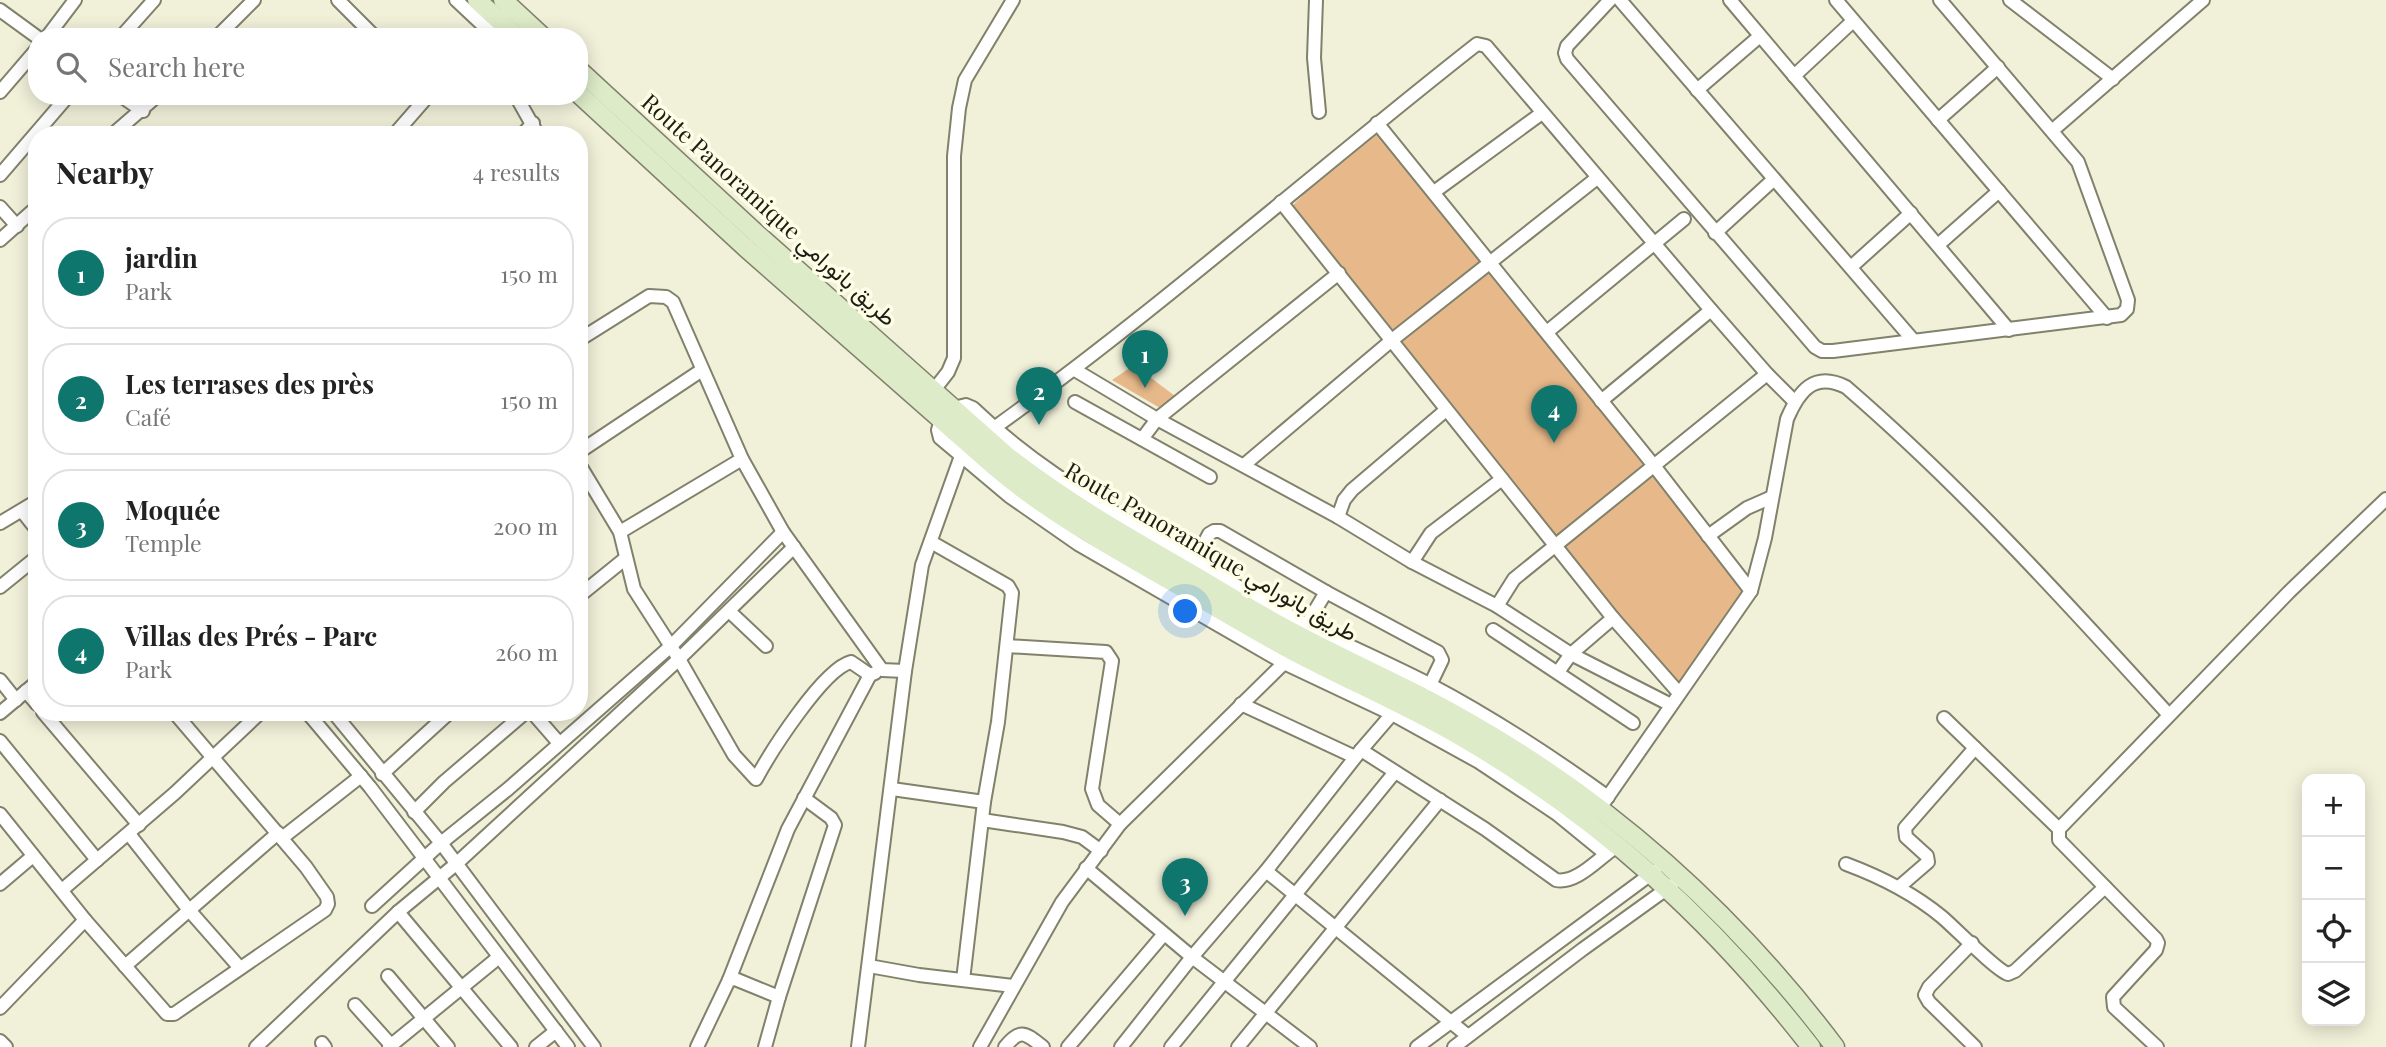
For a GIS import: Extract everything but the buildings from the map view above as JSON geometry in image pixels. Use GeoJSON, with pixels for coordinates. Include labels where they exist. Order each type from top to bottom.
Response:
{"type":"FeatureCollection","features":[{"type":"Feature","properties":{"kind":"street"},"geometry":{"type":"LineString","coordinates":[[54,28],[75,0]]}},
{"type":"Feature","properties":{"kind":"street"},"geometry":{"type":"LineString","coordinates":[[129,28],[153,0]]}},
{"type":"Feature","properties":{"kind":"street"},"geometry":{"type":"LineString","coordinates":[[226,28],[254,0]]}},
{"type":"Feature","properties":{"kind":"street"},"geometry":{"type":"LineString","coordinates":[[338,0],[366,28]]}},
{"type":"Feature","properties":{"kind":"street"},"geometry":{"type":"LineString","coordinates":[[456,0],[525,28]]}},
{"type":"Feature","properties":{"kind":"street"},"geometry":{"type":"LineString","coordinates":[[477,0],[500,16]]}},
{"type":"Feature","properties":{"kind":"street"},"geometry":{"type":"LineString","coordinates":[[928,397],[948,372],[954,358],[954,156],[959,108],[965,80],[1013,0]]}},
{"type":"Feature","properties":{"kind":"street"},"geometry":{"type":"LineString","coordinates":[[1316,0],[1314,58],[1319,112]]}},
{"type":"Feature","properties":{"kind":"street"},"geometry":{"type":"LineString","coordinates":[[1610,0],[1567,46],[1566,56],[1715,233],[1819,349],[1833,351],[2121,315],[2127,309],[2128,300],[2082,169],[2073,153],[1940,0]]}},
{"type":"Feature","properties":{"kind":"street"},"geometry":{"type":"LineString","coordinates":[[1620,0],[1913,340]]}},
{"type":"Feature","properties":{"kind":"street"},"geometry":{"type":"LineString","coordinates":[[1730,0],[2009,330]]}},
{"type":"Feature","properties":{"kind":"street"},"geometry":{"type":"LineString","coordinates":[[1836,0],[2107,318]]}},
{"type":"Feature","properties":{"kind":"street"},"geometry":{"type":"LineString","coordinates":[[2010,0],[2113,79]]}},
{"type":"Feature","properties":{"kind":"street"},"geometry":{"type":"LineString","coordinates":[[2053,130],[2203,0]]}},
{"type":"Feature","properties":{"kind":"street"},"geometry":{"type":"LineString","coordinates":[[0,10],[28,30]]}},
{"type":"Feature","properties":{"kind":"street"},"geometry":{"type":"LineString","coordinates":[[1794,76],[1853,21]]}},
{"type":"Feature","properties":{"kind":"street"},"geometry":{"type":"LineString","coordinates":[[1698,90],[1760,36]]}},
{"type":"Feature","properties":{"kind":"street"},"geometry":{"type":"LineString","coordinates":[[994,428],[1075,370],[1377,122],[1477,44],[1486,46],[1711,310],[1794,401]]}},
{"type":"Feature","properties":{"kind":"street"},"geometry":{"type":"LineString","coordinates":[[0,92],[28,59]]}},
{"type":"Feature","properties":{"kind":"street"},"geometry":{"type":"LineString","coordinates":[[1938,120],[1998,67]]}},
{"type":"Feature","properties":{"kind":"street","name":"Route Panoramique طريق بانورامي"},"geometry":{"type":"LineString","coordinates":[[588,78],[947,414],[1060,496],[1295,643],[1464,738],[1555,796],[1612,849],[1659,868]]}},
{"type":"Feature","properties":{"kind":"street","name":"Route Panoramique طريق بانورامي"},"geometry":{"type":"LineString","coordinates":[[588,102],[745,247],[928,397]]}},
{"type":"Feature","properties":{"kind":"street"},"geometry":{"type":"LineString","coordinates":[[42,126],[60,105]]}},
{"type":"Feature","properties":{"kind":"street"},"geometry":{"type":"LineString","coordinates":[[134,105],[143,111]]}},
{"type":"Feature","properties":{"kind":"street"},"geometry":{"type":"LineString","coordinates":[[124,126],[149,105]]}},
{"type":"Feature","properties":{"kind":"street"},"geometry":{"type":"LineString","coordinates":[[402,126],[420,105]]}},
{"type":"Feature","properties":{"kind":"street"},"geometry":{"type":"LineString","coordinates":[[521,105],[534,126]]}},
{"type":"Feature","properties":{"kind":"street"},"geometry":{"type":"LineString","coordinates":[[1434,192],[1542,113]]}},
{"type":"Feature","properties":{"kind":"street"},"geometry":{"type":"LineString","coordinates":[[1377,122],[1655,467],[1751,592]]}},
{"type":"Feature","properties":{"kind":"street"},"geometry":{"type":"LineString","coordinates":[[0,175],[28,142]]}},
{"type":"Feature","properties":{"kind":"street"},"geometry":{"type":"LineString","coordinates":[[1244,465],[1392,340],[1597,178]]}},
{"type":"Feature","properties":{"kind":"street"},"geometry":{"type":"LineString","coordinates":[[1715,233],[1773,180]]}},
{"type":"Feature","properties":{"kind":"street"},"geometry":{"type":"LineString","coordinates":[[1938,245],[1999,191]]}},
{"type":"Feature","properties":{"kind":"street"},"geometry":{"type":"LineString","coordinates":[[1281,202],[1613,618],[1679,693]]}},
{"type":"Feature","properties":{"kind":"street"},"geometry":{"type":"LineString","coordinates":[[0,206],[17,226]]}},
{"type":"Feature","properties":{"kind":"street"},"geometry":{"type":"LineString","coordinates":[[1851,267],[1911,213]]}},
{"type":"Feature","properties":{"kind":"street"},"geometry":{"type":"LineString","coordinates":[[0,240],[28,216]]}},
{"type":"Feature","properties":{"kind":"street"},"geometry":{"type":"LineString","coordinates":[[1547,332],[1684,219]]}},
{"type":"Feature","properties":{"kind":"street"},"geometry":{"type":"LineString","coordinates":[[1142,439],[1157,419],[1339,273]]}},
{"type":"Feature","properties":{"kind":"street"},"geometry":{"type":"LineString","coordinates":[[588,334],[649,296],[658,295],[673,302],[742,459],[783,531],[876,673]]}},
{"type":"Feature","properties":{"kind":"street"},"geometry":{"type":"LineString","coordinates":[[1601,401],[1711,310]]}},
{"type":"Feature","properties":{"kind":"street"},"geometry":{"type":"LineString","coordinates":[[588,446],[702,370]]}},
{"type":"Feature","properties":{"kind":"street"},"geometry":{"type":"LineString","coordinates":[[1075,370],[1157,419],[1338,517],[1412,562],[1497,606],[1571,654],[1671,705]]}},
{"type":"Feature","properties":{"kind":"street"},"geometry":{"type":"LineString","coordinates":[[1497,606],[1514,579],[1767,374]]}},
{"type":"Feature","properties":{"kind":"street"},"geometry":{"type":"LineString","coordinates":[[1241,704],[1395,772],[1556,880],[1563,882],[1574,877],[1612,849],[1506,779],[1392,714],[1295,643],[1195,561],[1049,472],[970,406],[947,414],[938,430],[939,436],[1031,513],[1078,544],[1295,643],[1430,685],[1531,744],[1604,803],[1751,592],[1765,538],[1787,419],[1801,392],[1828,380],[1846,387],[1950,483],[2025,558],[2169,715]]}},
{"type":"Feature","properties":{"kind":"street"},"geometry":{"type":"LineString","coordinates":[[1075,402],[1210,477]]}},
{"type":"Feature","properties":{"kind":"street"},"geometry":{"type":"LineString","coordinates":[[1338,517],[1344,500],[1352,490],[1446,410]]}},
{"type":"Feature","properties":{"kind":"street"},"geometry":{"type":"LineString","coordinates":[[858,1047],[905,671],[922,565],[961,456]]}},
{"type":"Feature","properties":{"kind":"street"},"geometry":{"type":"LineString","coordinates":[[620,532],[742,459]]}},
{"type":"Feature","properties":{"kind":"street"},"geometry":{"type":"LineString","coordinates":[[588,479],[620,532],[634,589],[680,659],[734,755],[755,779],[811,696],[843,664],[851,662],[876,673],[905,671]]}},
{"type":"Feature","properties":{"kind":"street"},"geometry":{"type":"LineString","coordinates":[[1412,562],[1431,533],[1502,479]]}},
{"type":"Feature","properties":{"kind":"street"},"geometry":{"type":"LineString","coordinates":[[1708,536],[1747,508],[1772,497]]}},
{"type":"Feature","properties":{"kind":"street"},"geometry":{"type":"LineString","coordinates":[[2157,1047],[2118,1011],[2112,1002],[2113,997],[2156,950],[2158,943],[2059,840],[2059,829],[2289,592],[2386,499]]}},
{"type":"Feature","properties":{"kind":"street"},"geometry":{"type":"LineString","coordinates":[[0,523],[28,507]]}},
{"type":"Feature","properties":{"kind":"street"},"geometry":{"type":"LineString","coordinates":[[22,511],[28,519]]}},
{"type":"Feature","properties":{"kind":"street"},"geometry":{"type":"LineString","coordinates":[[1195,561],[1209,534],[1217,530],[1438,652],[1442,660],[1430,685]]}},
{"type":"Feature","properties":{"kind":"street"},"geometry":{"type":"LineString","coordinates":[[588,718],[671,646],[783,531]]}},
{"type":"Feature","properties":{"kind":"street"},"geometry":{"type":"LineString","coordinates":[[931,542],[1010,589],[1012,597],[963,980]]}},
{"type":"Feature","properties":{"kind":"street"},"geometry":{"type":"LineString","coordinates":[[257,1046],[397,912],[456,864],[680,659],[794,547]]}},
{"type":"Feature","properties":{"kind":"street"},"geometry":{"type":"LineString","coordinates":[[588,584],[626,558]]}},
{"type":"Feature","properties":{"kind":"street"},"geometry":{"type":"LineString","coordinates":[[0,587],[28,564]]}},
{"type":"Feature","properties":{"kind":"street"},"geometry":{"type":"LineString","coordinates":[[980,1047],[1062,902],[1086,868],[1120,824],[1241,704],[1295,643],[1326,592]]}},
{"type":"Feature","properties":{"kind":"street"},"geometry":{"type":"LineString","coordinates":[[729,611],[766,646]]}},
{"type":"Feature","properties":{"kind":"street"},"geometry":{"type":"LineString","coordinates":[[1558,672],[1571,654],[1613,618]]}},
{"type":"Feature","properties":{"kind":"street"},"geometry":{"type":"LineString","coordinates":[[1493,630],[1633,723]]}},
{"type":"Feature","properties":{"kind":"street","name":"Route Panoramique طريق بانورامي"},"geometry":{"type":"LineString","coordinates":[[1295,643],[1402,685],[1604,803],[1659,868],[1769,966],[1835,1047]]}},
{"type":"Feature","properties":{"kind":"street"},"geometry":{"type":"LineString","coordinates":[[1007,646],[1106,652],[1110,656],[1112,660],[1093,789],[1098,805],[1120,824]]}},
{"type":"Feature","properties":{"kind":"street"},"geometry":{"type":"LineString","coordinates":[[696,1047],[729,980],[788,829],[803,798],[876,673]]}},
{"type":"Feature","properties":{"kind":"street"},"geometry":{"type":"LineString","coordinates":[[0,680],[28,700]]}},
{"type":"Feature","properties":{"kind":"street"},"geometry":{"type":"LineString","coordinates":[[1656,698],[1668,681]]}},
{"type":"Feature","properties":{"kind":"street"},"geometry":{"type":"LineString","coordinates":[[0,713],[28,690]]}},
{"type":"Feature","properties":{"kind":"street"},"geometry":{"type":"LineString","coordinates":[[1121,1047],[1392,714]]}},
{"type":"Feature","properties":{"kind":"street"},"geometry":{"type":"LineString","coordinates":[[1944,718],[2059,829]]}},
{"type":"Feature","properties":{"kind":"street"},"geometry":{"type":"LineString","coordinates":[[50,721],[134,829],[189,910],[240,968]]}},
{"type":"Feature","properties":{"kind":"street"},"geometry":{"type":"LineString","coordinates":[[0,814],[85,920],[170,1015],[325,910],[328,904],[327,897],[280,835],[182,721]]}},
{"type":"Feature","properties":{"kind":"street"},"geometry":{"type":"LineString","coordinates":[[62,890],[214,758],[252,721]]}},
{"type":"Feature","properties":{"kind":"street"},"geometry":{"type":"LineString","coordinates":[[315,721],[425,858],[568,1047]]}},
{"type":"Feature","properties":{"kind":"street"},"geometry":{"type":"LineString","coordinates":[[340,721],[441,844],[594,1047]]}},
{"type":"Feature","properties":{"kind":"street"},"geometry":{"type":"LineString","coordinates":[[382,774],[439,721]]}},
{"type":"Feature","properties":{"kind":"street"},"geometry":{"type":"LineString","coordinates":[[414,812],[444,782],[515,721]]}},
{"type":"Feature","properties":{"kind":"street"},"geometry":{"type":"LineString","coordinates":[[540,721],[559,743]]}},
{"type":"Feature","properties":{"kind":"street"},"geometry":{"type":"LineString","coordinates":[[372,906],[584,721]]}},
{"type":"Feature","properties":{"kind":"street"},"geometry":{"type":"LineString","coordinates":[[0,741],[97,860]]}},
{"type":"Feature","properties":{"kind":"street"},"geometry":{"type":"LineString","coordinates":[[1899,887],[1928,862],[1927,856],[1906,837],[1905,828],[1975,748]]}},
{"type":"Feature","properties":{"kind":"street"},"geometry":{"type":"LineString","coordinates":[[1171,1047],[1395,772]]}},
{"type":"Feature","properties":{"kind":"street"},"geometry":{"type":"LineString","coordinates":[[125,967],[280,835],[361,776]]}},
{"type":"Feature","properties":{"kind":"street"},"geometry":{"type":"LineString","coordinates":[[892,789],[984,802]]}},
{"type":"Feature","properties":{"kind":"street"},"geometry":{"type":"LineString","coordinates":[[765,1047],[835,825],[831,818],[803,798]]}},
{"type":"Feature","properties":{"kind":"street"},"geometry":{"type":"LineString","coordinates":[[1238,1047],[1440,800]]}},
{"type":"Feature","properties":{"kind":"street"},"geometry":{"type":"LineString","coordinates":[[982,820],[1063,832],[1082,838],[1101,851]]}},
{"type":"Feature","properties":{"kind":"street"},"geometry":{"type":"LineString","coordinates":[[0,884],[33,856]]}},
{"type":"Feature","properties":{"kind":"street"},"geometry":{"type":"LineString","coordinates":[[1846,864],[1899,887],[1927,905],[2001,971],[2012,974],[2105,887]]}},
{"type":"Feature","properties":{"kind":"street"},"geometry":{"type":"LineString","coordinates":[[1086,868],[1192,957],[1310,1047]]}},
{"type":"Feature","properties":{"kind":"street"},"geometry":{"type":"LineString","coordinates":[[1417,1047],[1659,868]]}},
{"type":"Feature","properties":{"kind":"street"},"geometry":{"type":"LineString","coordinates":[[1266,871],[1468,1036]]}},
{"type":"Feature","properties":{"kind":"street"},"geometry":{"type":"LineString","coordinates":[[1454,1047],[1675,882]]}},
{"type":"Feature","properties":{"kind":"street","name":"Route Panoramique طريق بانورامي"},"geometry":{"type":"LineString","coordinates":[[1675,882],[1811,1047]]}},
{"type":"Feature","properties":{"kind":"street"},"geometry":{"type":"LineString","coordinates":[[397,912],[511,1047]]}},
{"type":"Feature","properties":{"kind":"street"},"geometry":{"type":"LineString","coordinates":[[0,1008],[85,920]]}},
{"type":"Feature","properties":{"kind":"street"},"geometry":{"type":"LineString","coordinates":[[1068,1047],[1164,934]]}},
{"type":"Feature","properties":{"kind":"street"},"geometry":{"type":"LineString","coordinates":[[1972,943],[1929,986],[1925,995],[1975,1047]]}},
{"type":"Feature","properties":{"kind":"street"},"geometry":{"type":"LineString","coordinates":[[355,1005],[390,1046],[499,957]]}},
{"type":"Feature","properties":{"kind":"street"},"geometry":{"type":"LineString","coordinates":[[869,966],[1013,986]]}},
{"type":"Feature","properties":{"kind":"street"},"geometry":{"type":"LineString","coordinates":[[388,976],[448,1047]]}},
{"type":"Feature","properties":{"kind":"street"},"geometry":{"type":"LineString","coordinates":[[729,980],[735,979],[779,997]]}},
{"type":"Feature","properties":{"kind":"street"},"geometry":{"type":"LineString","coordinates":[[536,1047],[556,1031]]}},
{"type":"Feature","properties":{"kind":"street"},"geometry":{"type":"LineString","coordinates":[[1005,1047],[1012,1038],[1026,1034],[1043,1047]]}},
{"type":"Feature","properties":{"kind":"street"},"geometry":{"type":"LineString","coordinates":[[0,1041],[6,1047]]}},
{"type":"Feature","properties":{"kind":"shaded area"},"geometry":{"type":"Polygon","coordinates":[[[1377,123],[1751,591],[1679,693],[1288,210],[1377,123]]]}},
{"type":"Feature","properties":{"kind":"shaded area"},"geometry":{"type":"Polygon","coordinates":[[[1134,365],[1175,396],[1160,408],[1112,380],[1134,365]]]}},
{"type":"Feature","properties":{"kind":"place","name":"jardin"},"geometry":{"type":"Point","coordinates":[1145,388]}},
{"type":"Feature","properties":{"kind":"place","name":"Les terrases des près"},"geometry":{"type":"Point","coordinates":[1039,425]}},
{"type":"Feature","properties":{"kind":"place","name":"Villas des Prés - Parc"},"geometry":{"type":"Point","coordinates":[1554,443]}},
{"type":"Feature","properties":{"kind":"place","name":"Moquée"},"geometry":{"type":"Point","coordinates":[1185,916]}}]}
